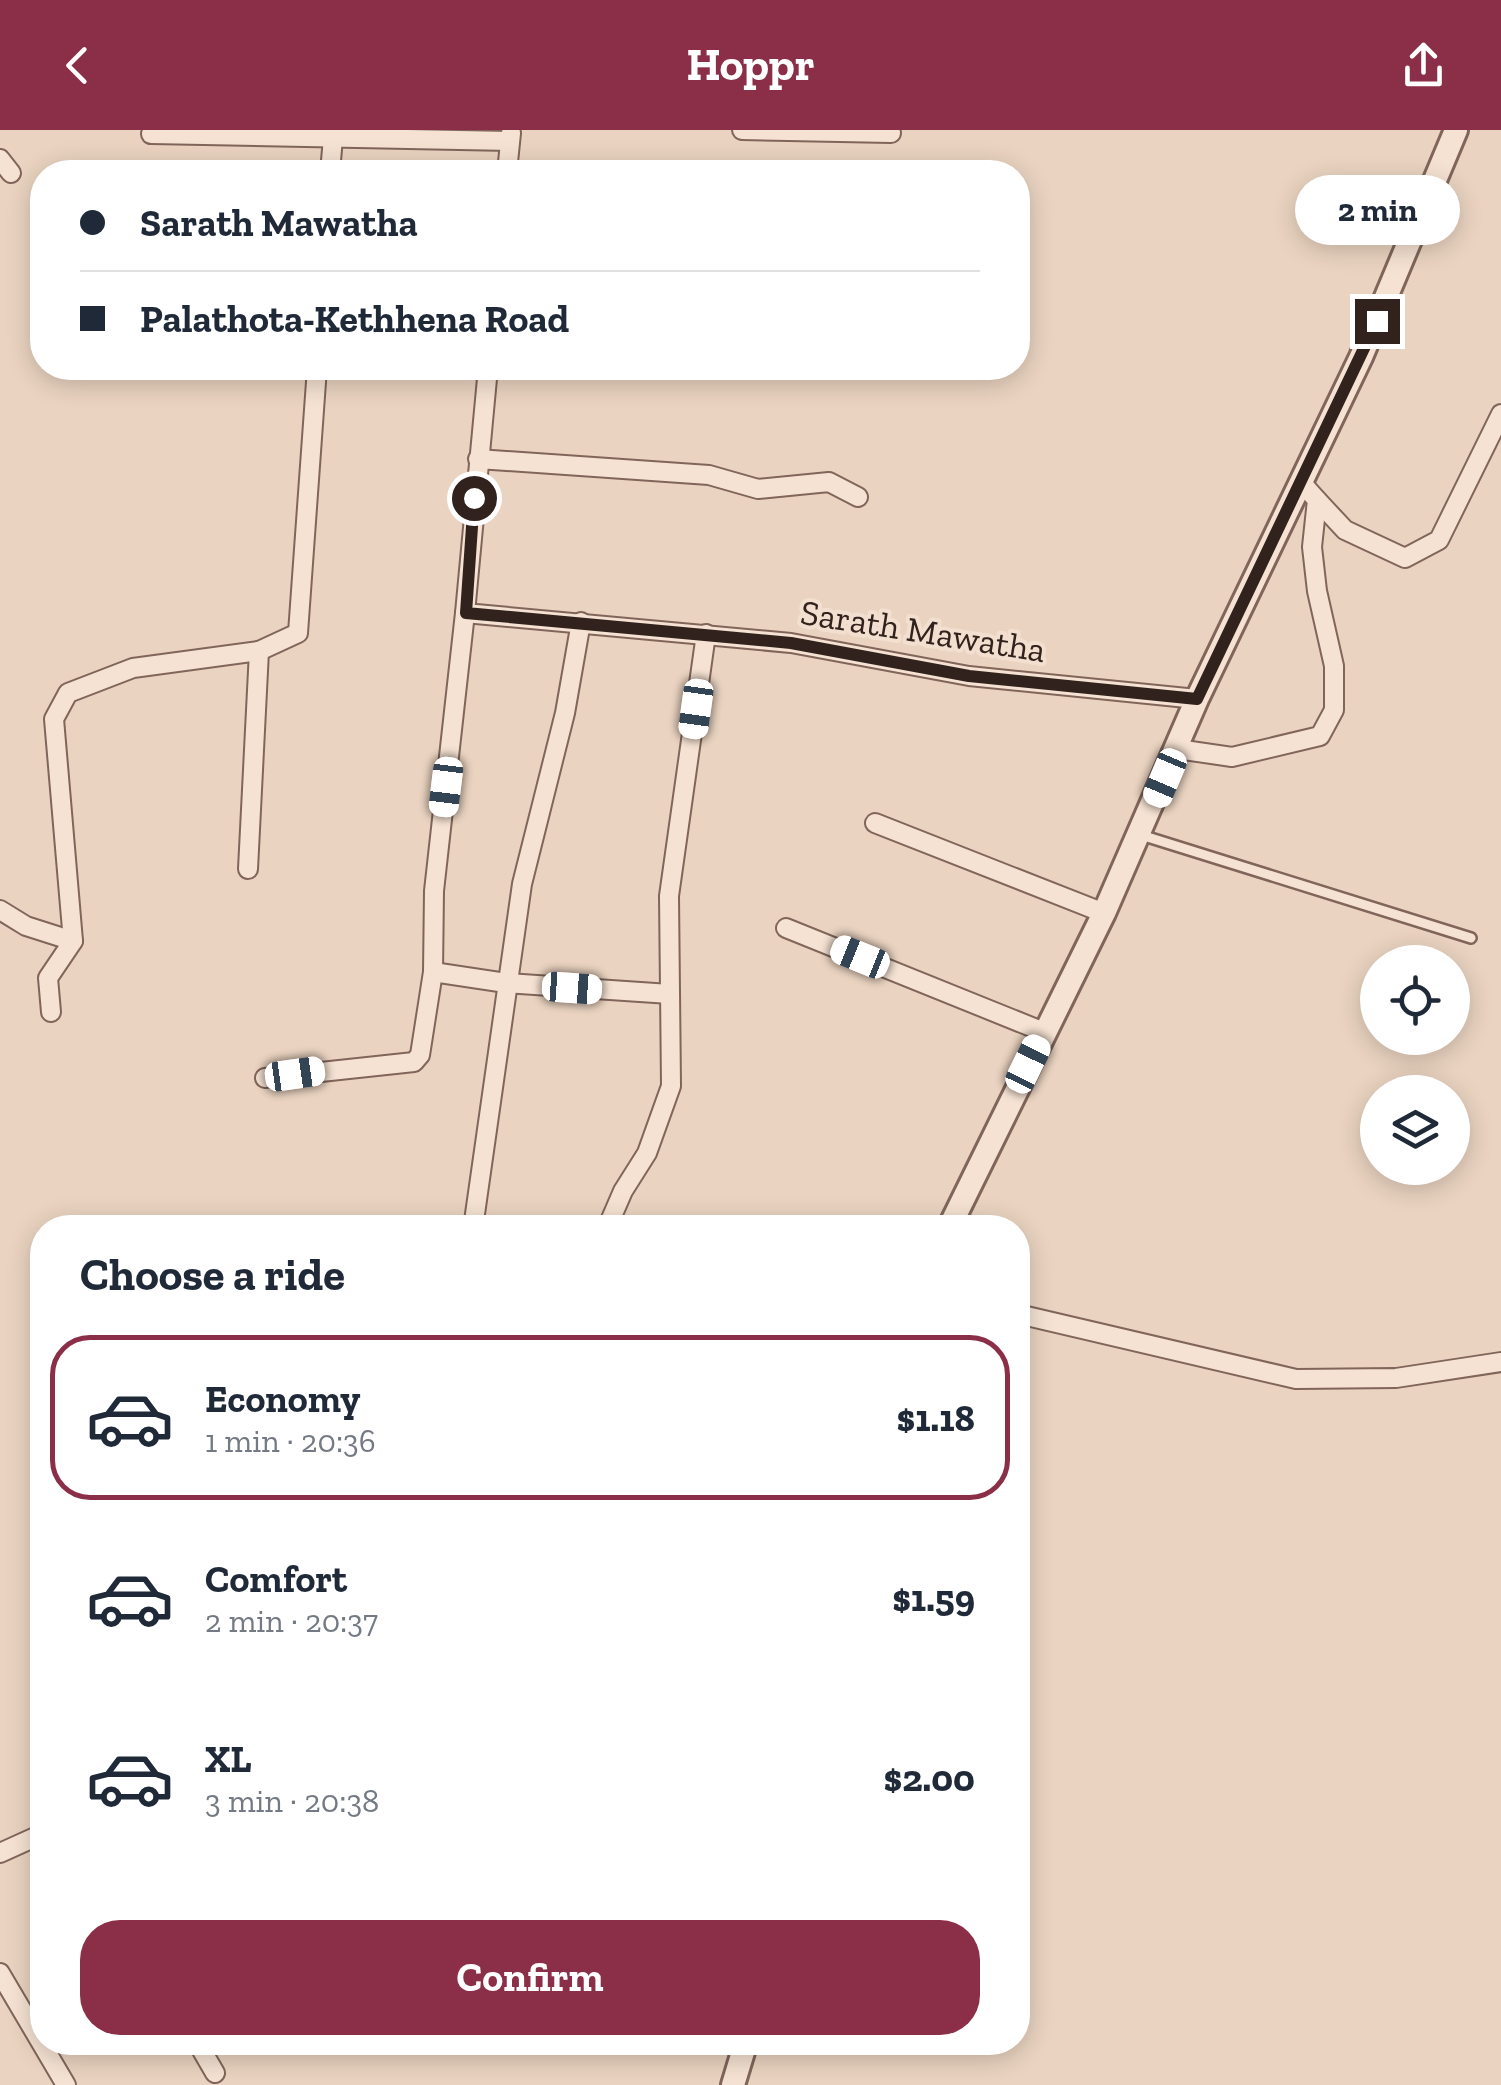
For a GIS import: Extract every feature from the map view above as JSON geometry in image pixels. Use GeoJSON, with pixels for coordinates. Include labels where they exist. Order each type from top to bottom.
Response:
{"type":"FeatureCollection","features":[{"type":"Feature","properties":{"kind":"street"},"geometry":{"type":"LineString","coordinates":[[742,130],[891,133]]}},
{"type":"Feature","properties":{"kind":"street"},"geometry":{"type":"LineString","coordinates":[[955,1215],[1104,912],[1197,699],[1309,491],[1456,130]]}},
{"type":"Feature","properties":{"kind":"street"},"geometry":{"type":"LineString","coordinates":[[151,134],[510,136]]}},
{"type":"Feature","properties":{"kind":"street"},"geometry":{"type":"LineString","coordinates":[[331,160],[333,138]]}},
{"type":"Feature","properties":{"kind":"street"},"geometry":{"type":"LineString","coordinates":[[51,1012],[48,978],[73,941],[54,719],[68,693],[132,668],[258,651],[298,633],[315,380]]}},
{"type":"Feature","properties":{"kind":"street"},"geometry":{"type":"LineString","coordinates":[[265,1078],[414,1062],[420,1055],[433,972],[434,891],[466,613],[487,380]]}},
{"type":"Feature","properties":{"kind":"street"},"geometry":{"type":"LineString","coordinates":[[1309,491],[1345,530],[1405,558],[1439,540],[1501,414]]}},
{"type":"Feature","properties":{"kind":"street"},"geometry":{"type":"LineString","coordinates":[[478,459],[709,476],[758,489],[830,482],[858,496]]}},
{"type":"Feature","properties":{"kind":"street"},"geometry":{"type":"LineString","coordinates":[[1177,750],[1232,757],[1320,736],[1334,710],[1334,666],[1317,591],[1309,491]]}},
{"type":"Feature","properties":{"kind":"street","name":"Sarath Mawatha"},"geometry":{"type":"LineString","coordinates":[[466,613],[791,643],[969,676],[1197,699]]}},
{"type":"Feature","properties":{"kind":"street"},"geometry":{"type":"LineString","coordinates":[[475,1215],[522,884],[565,713],[581,622]]}},
{"type":"Feature","properties":{"kind":"street"},"geometry":{"type":"LineString","coordinates":[[612,1215],[622,1191],[647,1153],[671,1086],[669,896],[706,634]]}},
{"type":"Feature","properties":{"kind":"street"},"geometry":{"type":"LineString","coordinates":[[248,869],[258,651]]}},
{"type":"Feature","properties":{"kind":"street"},"geometry":{"type":"LineString","coordinates":[[875,822],[1104,912]]}},
{"type":"Feature","properties":{"kind":"street"},"geometry":{"type":"LineString","coordinates":[[0,910],[26,926],[73,941]]}},
{"type":"Feature","properties":{"kind":"street"},"geometry":{"type":"LineString","coordinates":[[786,928],[1044,1032]]}},
{"type":"Feature","properties":{"kind":"street"},"geometry":{"type":"LineString","coordinates":[[433,972],[506,983],[670,994]]}},
{"type":"Feature","properties":{"kind":"street"},"geometry":{"type":"LineString","coordinates":[[1030,1317],[1296,1379],[1396,1378],[1501,1362]]}},
{"type":"Feature","properties":{"kind":"street"},"geometry":{"type":"LineString","coordinates":[[0,1853],[30,1839]]}},
{"type":"Feature","properties":{"kind":"street"},"geometry":{"type":"LineString","coordinates":[[0,1973],[30,2024]]}},
{"type":"Feature","properties":{"kind":"street"},"geometry":{"type":"LineString","coordinates":[[48,2055],[66,2085]]}},
{"type":"Feature","properties":{"kind":"street"},"geometry":{"type":"LineString","coordinates":[[205,2055],[215,2073]]}},
{"type":"Feature","properties":{"kind":"street"},"geometry":{"type":"LineString","coordinates":[[733,2085],[742,2055]]}},
{"type":"Feature","properties":{"kind":"lane"},"geometry":{"type":"LineString","coordinates":[[1140,835],[1470,938]]}},
{"type":"Feature","properties":{"kind":"route"},"geometry":{"type":"LineString","coordinates":[[474,498],[466,613],[791,643],[969,676],[1197,699],[1377,321]]}}]}
